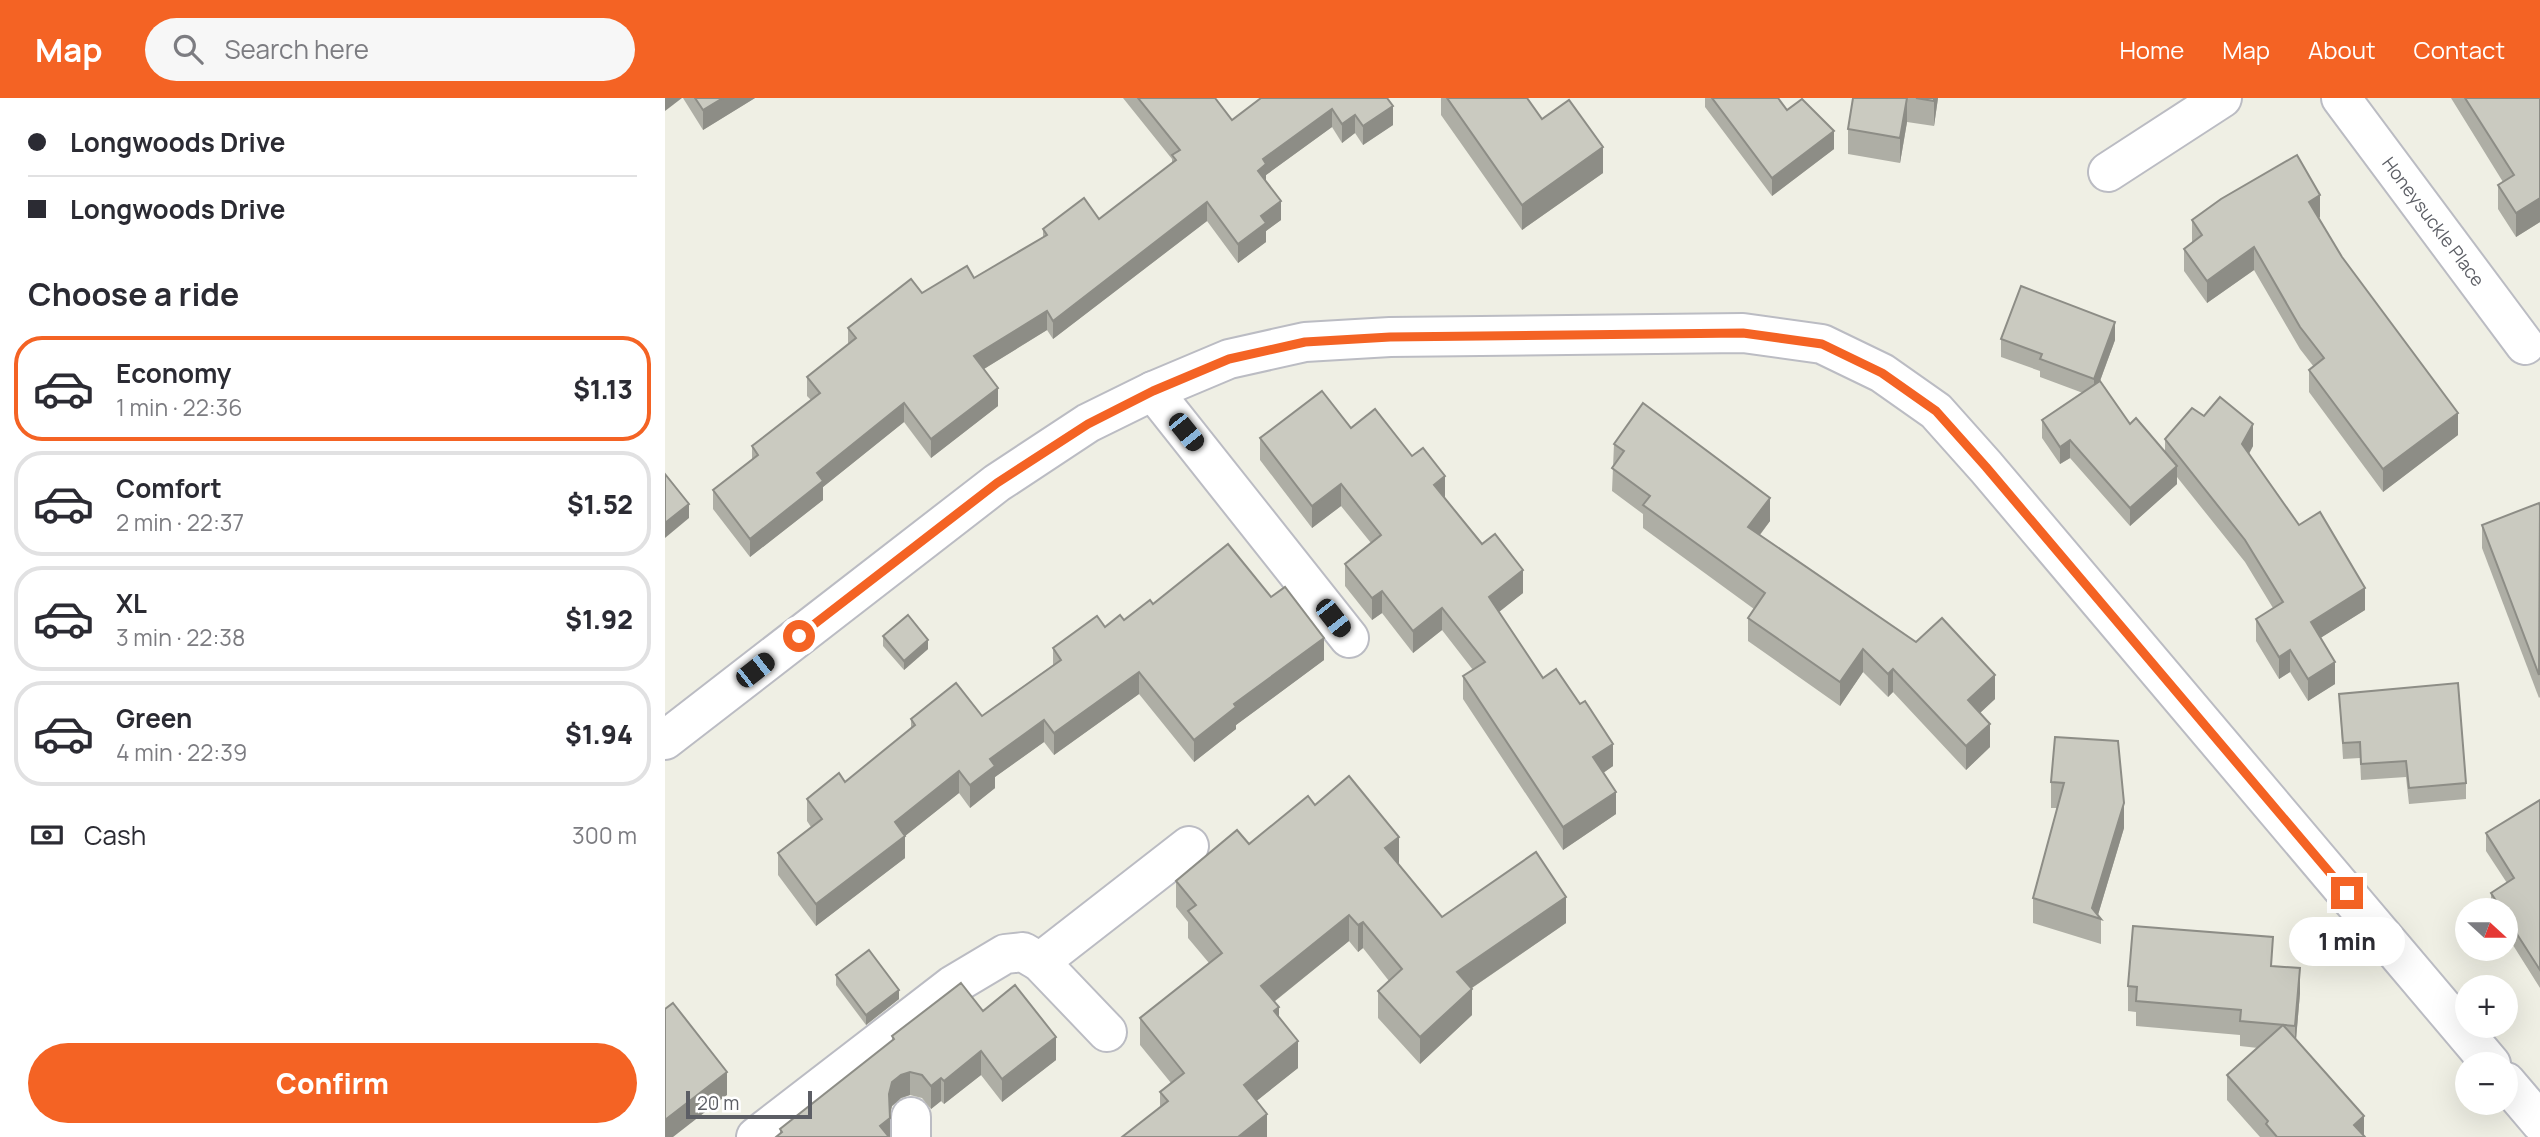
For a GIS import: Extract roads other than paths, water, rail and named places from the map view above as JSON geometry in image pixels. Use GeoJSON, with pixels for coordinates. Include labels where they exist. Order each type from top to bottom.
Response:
{"type":"FeatureCollection","features":[{"type":"Feature","properties":{"kind":"street"},"geometry":{"type":"LineString","coordinates":[[2108,172],[2222,98]]}},
{"type":"Feature","properties":{"kind":"street","name":"Honeysuckle Place"},"geometry":{"type":"LineString","coordinates":[[2341,98],[2525,345]]}},
{"type":"Feature","properties":{"kind":"street"},"geometry":{"type":"LineString","coordinates":[[666,738],[997,483],[1088,424],[1153,391],[1229,359],[1305,342],[1390,337],[1743,333],[1822,344],[1882,373],[1936,411],[2481,1052]]}},
{"type":"Feature","properties":{"kind":"street"},"geometry":{"type":"LineString","coordinates":[[1153,391],[1349,638]]}},
{"type":"Feature","properties":{"kind":"street"},"geometry":{"type":"LineString","coordinates":[[1040,962],[1189,846]]}},
{"type":"Feature","properties":{"kind":"street"},"geometry":{"type":"LineString","coordinates":[[756,1137],[953,985],[1005,954],[1023,952],[1040,962],[1107,1032]]}},
{"type":"Feature","properties":{"kind":"street"},"geometry":{"type":"LineString","coordinates":[[2518,1096],[2540,1122]]}}]}
